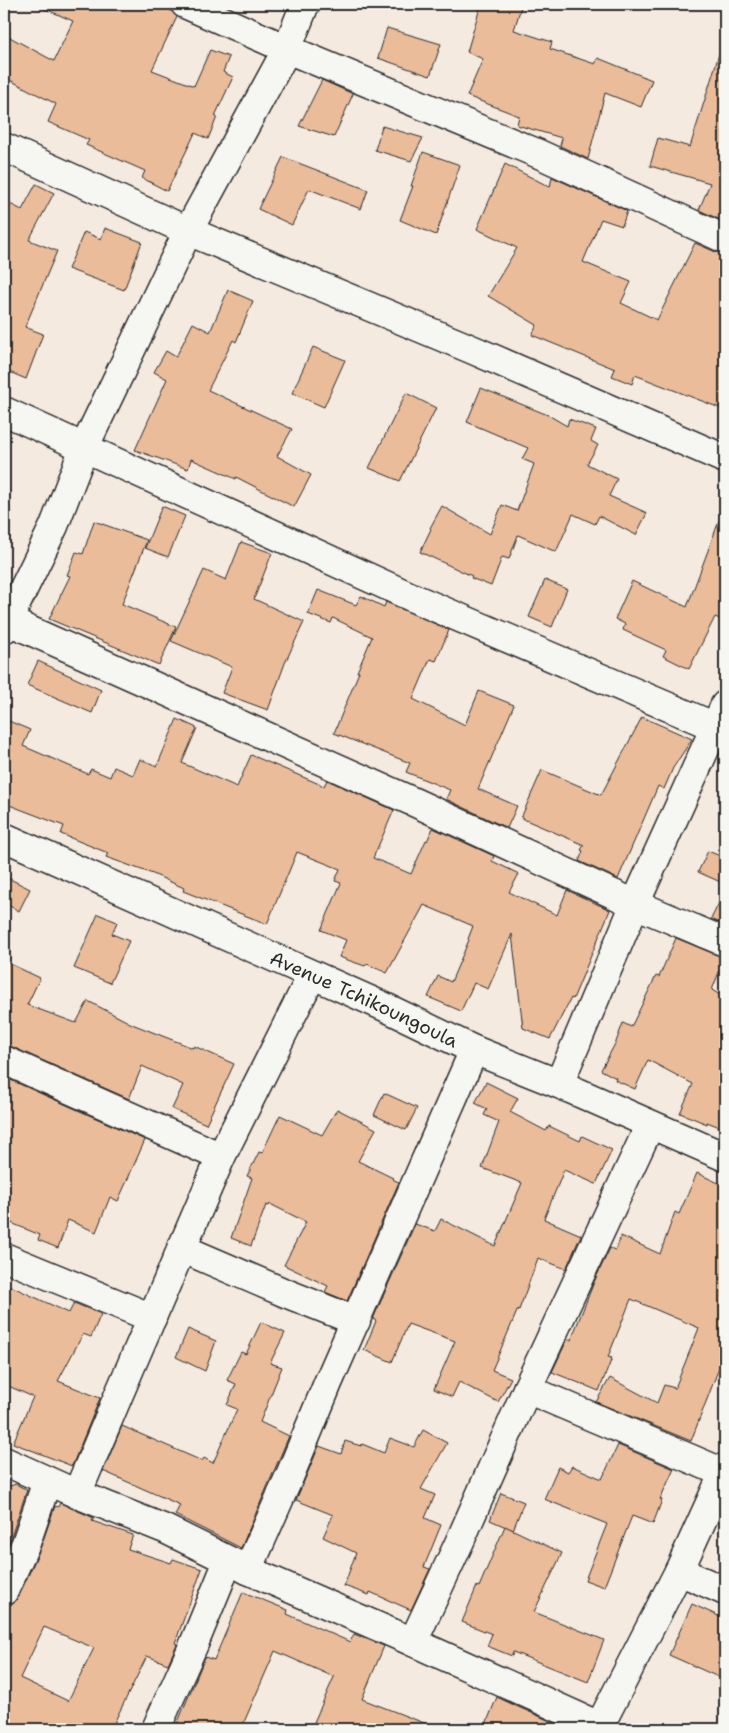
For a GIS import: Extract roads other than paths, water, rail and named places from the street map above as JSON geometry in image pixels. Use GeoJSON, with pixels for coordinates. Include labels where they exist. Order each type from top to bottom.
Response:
{"type":"FeatureCollection","features":[{"type":"Feature","properties":{"kind":"street"},"geometry":{"type":"LineString","coordinates":[[184,4],[539,154],[725,239]]}},
{"type":"Feature","properties":{"kind":"street"},"geometry":{"type":"LineString","coordinates":[[306,4],[287,48],[188,230],[84,448],[54,526],[5,623],[406,799],[635,904],[725,942]]}},
{"type":"Feature","properties":{"kind":"street"},"geometry":{"type":"LineString","coordinates":[[4,147],[188,230],[725,459]]}},
{"type":"Feature","properties":{"kind":"street"},"geometry":{"type":"LineString","coordinates":[[4,411],[418,600],[722,721],[635,904],[559,1084]]}},
{"type":"Feature","properties":{"kind":"street","name":"Avenue Tchikoungoula"},"geometry":{"type":"LineString","coordinates":[[4,837],[385,1007],[474,1050],[559,1084],[725,1157]]}},
{"type":"Feature","properties":{"kind":"street"},"geometry":{"type":"LineString","coordinates":[[77,1494],[118,1394],[221,1157],[312,975]]}},
{"type":"Feature","properties":{"kind":"street"},"geometry":{"type":"LineString","coordinates":[[156,1729],[194,1644],[238,1566],[356,1321],[474,1050]]}},
{"type":"Feature","properties":{"kind":"street"},"geometry":{"type":"LineString","coordinates":[[4,1060],[221,1157]]}},
{"type":"Feature","properties":{"kind":"street"},"geometry":{"type":"LineString","coordinates":[[412,1642],[650,1125]]}},
{"type":"Feature","properties":{"kind":"street"},"geometry":{"type":"LineString","coordinates":[[181,1248],[356,1321]]}},
{"type":"Feature","properties":{"kind":"street"},"geometry":{"type":"LineString","coordinates":[[4,1257],[152,1318]]}},
{"type":"Feature","properties":{"kind":"street"},"geometry":{"type":"LineString","coordinates":[[4,1461],[77,1494],[164,1529],[238,1566],[412,1642],[598,1728],[679,1571],[725,1472],[527,1389]]}},
{"type":"Feature","properties":{"kind":"street"},"geometry":{"type":"LineString","coordinates":[[4,1591],[26,1544],[47,1481]]}},
{"type":"Feature","properties":{"kind":"street"},"geometry":{"type":"LineString","coordinates":[[679,1571],[725,1591]]}}]}
